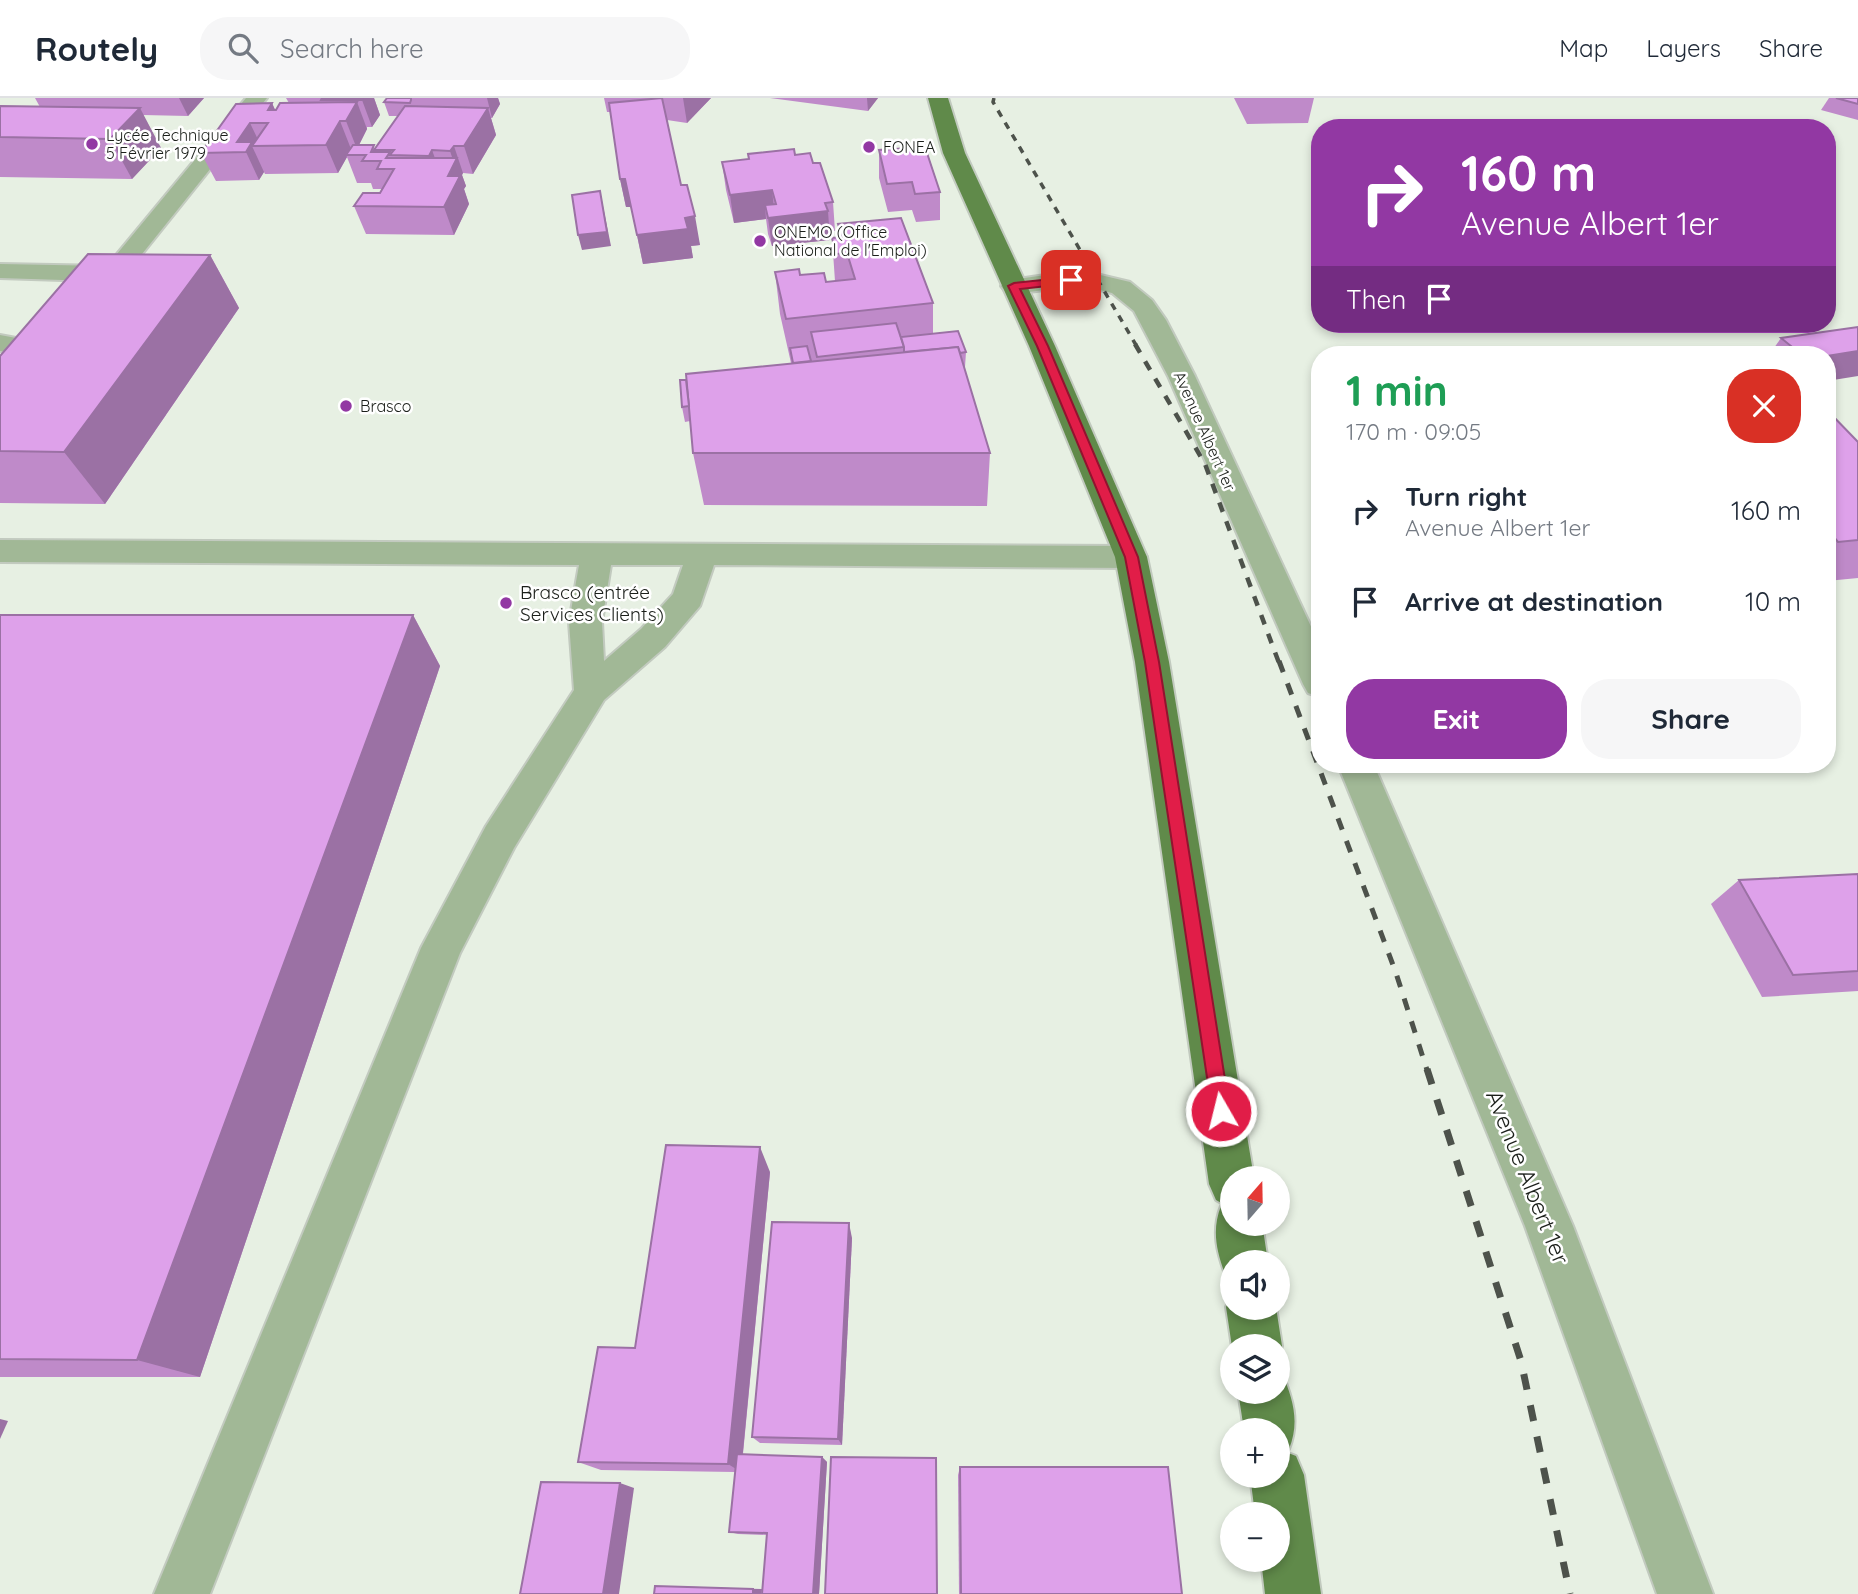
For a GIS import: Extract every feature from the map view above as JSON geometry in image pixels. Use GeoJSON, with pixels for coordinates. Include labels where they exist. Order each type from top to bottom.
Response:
{"type":"FeatureCollection","features":[{"type":"Feature","properties":{"kind":"main road"},"geometry":{"type":"LineString","coordinates":[[938,98],[954,153],[1042,346],[1131,557],[1152,662],[1229,1166]]}},
{"type":"Feature","properties":{"kind":"main road"},"geometry":{"type":"LineString","coordinates":[[1280,1488],[1293,1594]]}},
{"type":"Feature","properties":{"kind":"street"},"geometry":{"type":"LineString","coordinates":[[82,313],[257,98]]}},
{"type":"Feature","properties":{"kind":"street"},"geometry":{"type":"LineString","coordinates":[[0,271],[114,274]]}},
{"type":"Feature","properties":{"kind":"street","name":"Avenue Albert 1er"},"geometry":{"type":"LineString","coordinates":[[1014,286],[1056,280],[1086,281],[1111,284],[1133,295],[1156,326],[1182,378],[1311,664]]}},
{"type":"Feature","properties":{"kind":"street"},"geometry":{"type":"LineString","coordinates":[[0,343],[49,352]]}},
{"type":"Feature","properties":{"kind":"street"},"geometry":{"type":"LineString","coordinates":[[0,551],[1131,557]]}},
{"type":"Feature","properties":{"kind":"street"},"geometry":{"type":"LineString","coordinates":[[592,691],[583,648],[586,599],[598,554]]}},
{"type":"Feature","properties":{"kind":"street"},"geometry":{"type":"LineString","coordinates":[[182,1594],[441,948],[500,837],[592,691],[653,638],[688,598],[702,555]]}},
{"type":"Feature","properties":{"kind":"street","name":"Avenue Albert 1er"},"geometry":{"type":"LineString","coordinates":[[1359,773],[1549,1226],[1685,1594]]}},
{"type":"Feature","properties":{"kind":"building"},"geometry":{"type":"Polygon","coordinates":[[[322,98],[363,98],[321,100],[322,98]]]}},
{"type":"Feature","properties":{"kind":"building"},"geometry":{"type":"Polygon","coordinates":[[[387,98],[411,100],[410,103],[384,102],[387,98]]]}},
{"type":"Feature","properties":{"kind":"building"},"geometry":{"type":"Polygon","coordinates":[[[662,98],[681,185],[687,185],[695,216],[685,218],[688,229],[637,235],[625,179],[620,179],[609,103],[662,98]]]}},
{"type":"Feature","properties":{"kind":"building"},"geometry":{"type":"Polygon","coordinates":[[[1836,98],[1858,98],[1858,104],[1836,98]]]}},
{"type":"Feature","properties":{"kind":"building"},"geometry":{"type":"Polygon","coordinates":[[[357,102],[346,121],[340,121],[326,145],[252,146],[268,123],[250,123],[237,142],[252,142],[246,152],[201,153],[236,104],[272,103],[268,110],[276,110],[280,103],[357,102]]]}},
{"type":"Feature","properties":{"kind":"building"},"geometry":{"type":"Polygon","coordinates":[[[0,106],[140,108],[110,139],[0,137],[0,106]]]}},
{"type":"Feature","properties":{"kind":"building"},"geometry":{"type":"Polygon","coordinates":[[[405,106],[488,108],[464,146],[454,146],[450,151],[432,150],[429,156],[390,155],[394,150],[374,150],[405,106]]]}},
{"type":"Feature","properties":{"kind":"building"},"geometry":{"type":"Polygon","coordinates":[[[353,145],[374,145],[371,152],[390,152],[386,158],[457,158],[448,176],[460,176],[444,207],[354,206],[363,193],[380,193],[394,169],[377,169],[381,161],[362,161],[366,155],[346,155],[353,145]]]}},
{"type":"Feature","properties":{"kind":"building"},"geometry":{"type":"Polygon","coordinates":[[[925,147],[940,192],[915,194],[912,182],[887,184],[879,150],[925,147]]]}},
{"type":"Feature","properties":{"kind":"building"},"geometry":{"type":"Polygon","coordinates":[[[794,149],[795,155],[810,153],[813,163],[820,163],[833,202],[825,203],[828,211],[768,218],[765,205],[776,204],[772,190],[730,195],[722,162],[749,159],[748,154],[794,149]]]}},
{"type":"Feature","properties":{"kind":"building"},"geometry":{"type":"Polygon","coordinates":[[[600,191],[607,232],[578,235],[572,195],[600,191]]]}},
{"type":"Feature","properties":{"kind":"building"},"geometry":{"type":"Polygon","coordinates":[[[901,218],[933,303],[786,319],[775,272],[799,269],[800,275],[824,273],[826,282],[855,279],[847,253],[836,254],[832,238],[842,237],[838,224],[901,218]]]}},
{"type":"Feature","properties":{"kind":"building"},"geometry":{"type":"Polygon","coordinates":[[[88,254],[210,255],[64,452],[0,451],[0,356],[88,254]]]}},
{"type":"Feature","properties":{"kind":"building"},"geometry":{"type":"Polygon","coordinates":[[[896,323],[904,347],[817,357],[811,332],[896,323]]]}},
{"type":"Feature","properties":{"kind":"building"},"geometry":{"type":"Polygon","coordinates":[[[1858,327],[1858,351],[1836,355],[1836,346],[1791,346],[1781,338],[1836,333],[1836,330],[1858,327]]]}},
{"type":"Feature","properties":{"kind":"building"},"geometry":{"type":"Polygon","coordinates":[[[958,331],[966,352],[960,353],[958,347],[904,352],[901,337],[958,331]]]}},
{"type":"Feature","properties":{"kind":"building"},"geometry":{"type":"Polygon","coordinates":[[[807,346],[811,361],[793,363],[790,348],[807,346]]]}},
{"type":"Feature","properties":{"kind":"building"},"geometry":{"type":"Polygon","coordinates":[[[958,347],[990,453],[693,453],[686,374],[958,347]]]}},
{"type":"Feature","properties":{"kind":"building"},"geometry":{"type":"Polygon","coordinates":[[[680,380],[686,380],[689,406],[682,407],[680,380]]]}},
{"type":"Feature","properties":{"kind":"building"},"geometry":{"type":"Polygon","coordinates":[[[1836,419],[1858,442],[1858,540],[1838,542],[1836,419]]]}},
{"type":"Feature","properties":{"kind":"building"},"geometry":{"type":"Polygon","coordinates":[[[0,615],[413,615],[137,1360],[0,1359],[0,615]]]}},
{"type":"Feature","properties":{"kind":"building"},"geometry":{"type":"Polygon","coordinates":[[[1858,874],[1858,971],[1793,975],[1739,880],[1858,874]]]}},
{"type":"Feature","properties":{"kind":"building"},"geometry":{"type":"Polygon","coordinates":[[[666,1145],[760,1147],[728,1464],[578,1462],[598,1347],[635,1348],[666,1145]]]}},
{"type":"Feature","properties":{"kind":"building"},"geometry":{"type":"Polygon","coordinates":[[[772,1222],[849,1223],[838,1439],[752,1437],[772,1222]]]}},
{"type":"Feature","properties":{"kind":"building"},"geometry":{"type":"Polygon","coordinates":[[[737,1454],[822,1457],[813,1594],[762,1594],[767,1533],[729,1532],[737,1454]]]}},
{"type":"Feature","properties":{"kind":"building"},"geometry":{"type":"Polygon","coordinates":[[[831,1457],[936,1458],[937,1594],[825,1594],[831,1457]]]}},
{"type":"Feature","properties":{"kind":"building"},"geometry":{"type":"Polygon","coordinates":[[[960,1467],[1168,1467],[1182,1594],[961,1594],[960,1467]]]}},
{"type":"Feature","properties":{"kind":"building"},"geometry":{"type":"Polygon","coordinates":[[[541,1482],[620,1483],[603,1594],[520,1594],[541,1482]]]}},
{"type":"Feature","properties":{"kind":"building"},"geometry":{"type":"Polygon","coordinates":[[[655,1586],[753,1589],[753,1594],[654,1594],[655,1586]]]}},
{"type":"Feature","properties":{"kind":"railway"},"geometry":{"type":"LineString","coordinates":[[994,98],[993,102],[1136,345]]}},
{"type":"Feature","properties":{"kind":"railway"},"geometry":{"type":"LineString","coordinates":[[1135,344],[1205,464],[1279,663]]}},
{"type":"Feature","properties":{"kind":"railway"},"geometry":{"type":"LineString","coordinates":[[1279,661],[1311,746]]}},
{"type":"Feature","properties":{"kind":"railway"},"geometry":{"type":"LineString","coordinates":[[1321,773],[1396,973],[1427,1070]]}},
{"type":"Feature","properties":{"kind":"railway"},"geometry":{"type":"LineString","coordinates":[[1427,1069],[1521,1361],[1570,1594]]}},
{"type":"Feature","properties":{"kind":"place","name":"Lycée Technique 5 Février 1979"},"geometry":{"type":"Point","coordinates":[92,144]}},
{"type":"Feature","properties":{"kind":"place","name":"FONEA"},"geometry":{"type":"Point","coordinates":[869,147]}},
{"type":"Feature","properties":{"kind":"place","name":"ONEMO (Office National de l'Emploi)"},"geometry":{"type":"Point","coordinates":[760,241]}},
{"type":"Feature","properties":{"kind":"place","name":"Brasco"},"geometry":{"type":"Point","coordinates":[346,406]}},
{"type":"Feature","properties":{"kind":"place","name":"Brasco (entrée Services Clients)"},"geometry":{"type":"Point","coordinates":[506,603]}},
{"type":"Feature","properties":{"kind":"route"},"geometry":{"type":"LineString","coordinates":[[1071,280],[1014,286],[1098,474],[1131,557],[1152,662],[1189,889],[1221,1111]]}}]}
